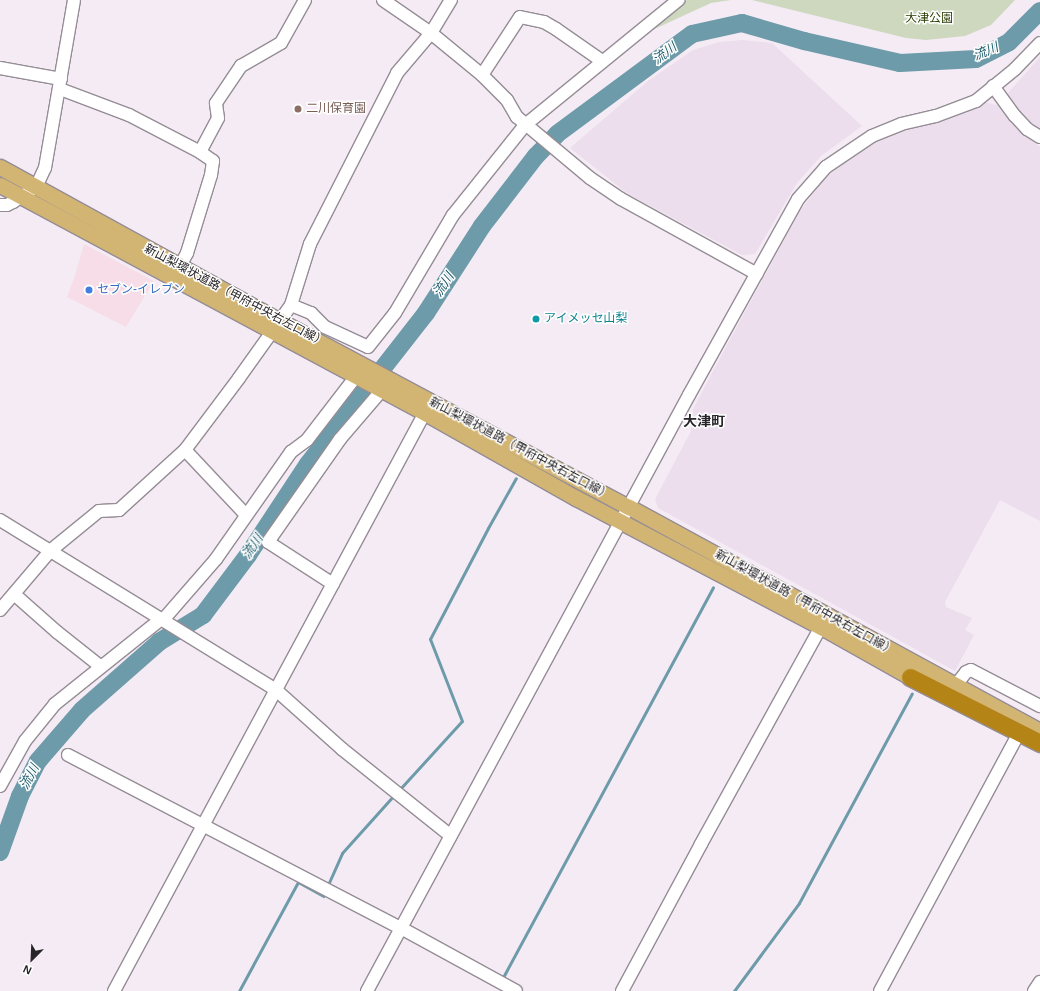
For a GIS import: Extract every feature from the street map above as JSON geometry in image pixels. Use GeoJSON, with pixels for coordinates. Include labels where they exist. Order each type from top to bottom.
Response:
{"type":"FeatureCollection","features":[{"type":"Feature","properties":{"kind":"highway"},"geometry":{"type":"LineString","coordinates":[[910,677],[1040,743]]}},
{"type":"Feature","properties":{"kind":"main road","name":"新山梨環状道路（甲府中央右左口線）"},"geometry":{"type":"LineString","coordinates":[[0,167],[180,266],[277,326]]}},
{"type":"Feature","properties":{"kind":"main road","name":"新山梨環状道路（甲府中央右左口線）"},"geometry":{"type":"LineString","coordinates":[[0,185],[277,326],[382,385],[629,507],[1040,730]]}},
{"type":"Feature","properties":{"kind":"main road","name":"新山梨環状道路（甲府中央右左口線）"},"geometry":{"type":"LineString","coordinates":[[428,407],[621,521],[821,627],[1040,750]]}},
{"type":"Feature","properties":{"kind":"street"},"geometry":{"type":"LineString","coordinates":[[0,205],[7,205],[36,187],[45,168],[74,0]]}},
{"type":"Feature","properties":{"kind":"street"},"geometry":{"type":"LineString","coordinates":[[200,152],[218,118],[216,103],[241,66],[281,43],[305,0]]}},
{"type":"Feature","properties":{"kind":"street"},"geometry":{"type":"LineString","coordinates":[[383,0],[431,33],[482,75],[507,100],[521,120],[590,178],[621,199],[757,274]]}},
{"type":"Feature","properties":{"kind":"street"},"geometry":{"type":"LineString","coordinates":[[0,610],[50,551],[99,512],[119,510],[185,450],[277,326],[291,305],[310,244],[397,73],[431,33],[450,0]]}},
{"type":"Feature","properties":{"kind":"street"},"geometry":{"type":"LineString","coordinates":[[291,305],[310,313],[325,327],[368,347],[395,313],[453,215],[521,120],[602,62],[678,0]]}},
{"type":"Feature","properties":{"kind":"street"},"geometry":{"type":"LineString","coordinates":[[482,75],[520,17],[544,22],[602,62]]}},
{"type":"Feature","properties":{"kind":"street"},"geometry":{"type":"LineString","coordinates":[[367,991],[688,395],[798,199],[826,166],[872,136],[901,124],[958,109],[976,101],[1015,69],[1040,43]]}},
{"type":"Feature","properties":{"kind":"street"},"geometry":{"type":"LineString","coordinates":[[0,68],[60,84],[129,115],[200,152],[213,161],[211,175],[187,253],[180,266]]}},
{"type":"Feature","properties":{"kind":"street"},"geometry":{"type":"LineString","coordinates":[[993,86],[1015,116],[1028,129],[1040,137]]}},
{"type":"Feature","properties":{"kind":"street"},"geometry":{"type":"LineString","coordinates":[[0,786],[18,751],[40,721],[70,690],[162,620],[216,559],[291,452],[307,440],[363,373]]}},
{"type":"Feature","properties":{"kind":"street"},"geometry":{"type":"LineString","coordinates":[[333,584],[268,542],[340,439],[382,385]]}},
{"type":"Feature","properties":{"kind":"street"},"geometry":{"type":"LineString","coordinates":[[114,991],[428,407]]}},
{"type":"Feature","properties":{"kind":"street"},"geometry":{"type":"LineString","coordinates":[[185,450],[246,515]]}},
{"type":"Feature","properties":{"kind":"street"},"geometry":{"type":"LineString","coordinates":[[0,520],[276,690],[342,749],[451,836]]}},
{"type":"Feature","properties":{"kind":"street"},"geometry":{"type":"LineString","coordinates":[[14,594],[57,632],[100,666]]}},
{"type":"Feature","properties":{"kind":"street"},"geometry":{"type":"LineString","coordinates":[[622,991],[821,627]]}},
{"type":"Feature","properties":{"kind":"street"},"geometry":{"type":"LineString","coordinates":[[956,685],[966,672],[971,670],[1040,706]]}},
{"type":"Feature","properties":{"kind":"street"},"geometry":{"type":"LineString","coordinates":[[880,991],[1017,737]]}},
{"type":"Feature","properties":{"kind":"street"},"geometry":{"type":"LineString","coordinates":[[68,754],[203,826],[401,928],[516,991]]}},
{"type":"Feature","properties":{"kind":"street"},"geometry":{"type":"LineString","coordinates":[[1034,991],[1040,982]]}},
{"type":"Feature","properties":{"kind":"shaded area"},"geometry":{"type":"Polygon","coordinates":[[[743,40],[772,43],[862,126],[821,156],[797,183],[755,254],[742,255],[628,194],[570,148],[648,81],[693,50],[719,42],[743,40]]]}},
{"type":"Feature","properties":{"kind":"shaded area"},"geometry":{"type":"Polygon","coordinates":[[[1040,57],[1040,130],[1022,114],[1007,94],[1040,57]]]}},
{"type":"Feature","properties":{"kind":"shaded area"},"geometry":{"type":"Polygon","coordinates":[[[984,102],[1000,106],[1011,123],[1040,147],[1040,521],[1000,500],[945,602],[946,607],[972,618],[965,630],[974,635],[955,671],[658,508],[655,499],[691,431],[693,409],[800,211],[822,182],[850,156],[879,139],[984,102]]]}},
{"type":"Feature","properties":{"kind":"shaded area"},"geometry":{"type":"Polygon","coordinates":[[[84,244],[154,281],[126,327],[67,297],[84,244]]]}},
{"type":"Feature","properties":{"kind":"green space"},"geometry":{"type":"Polygon","coordinates":[[[687,0],[731,0],[711,3],[648,32],[687,0]]]}},
{"type":"Feature","properties":{"kind":"green space","name":"大津公園"},"geometry":{"type":"Polygon","coordinates":[[[752,0],[1015,0],[991,25],[965,36],[926,40],[906,38],[752,0]]]}},
{"type":"Feature","properties":{"kind":"waterway","name":"流川"},"geometry":{"type":"LineString","coordinates":[[0,852],[20,796],[38,761],[82,710],[159,642],[203,615],[248,555],[308,464],[426,313],[482,226],[536,156],[557,134],[692,34],[742,23],[804,41],[900,63],[976,59],[1009,42],[1040,11]]}},
{"type":"Feature","properties":{"kind":"waterway"},"geometry":{"type":"LineString","coordinates":[[399,790],[462,721],[430,639],[516,478]]}},
{"type":"Feature","properties":{"kind":"waterway"},"geometry":{"type":"LineString","coordinates":[[501,981],[713,587]]}},
{"type":"Feature","properties":{"kind":"waterway"},"geometry":{"type":"LineString","coordinates":[[734,991],[799,903],[912,693]]}},
{"type":"Feature","properties":{"kind":"waterway"},"geometry":{"type":"LineString","coordinates":[[327,887],[342,853],[395,794]]}},
{"type":"Feature","properties":{"kind":"waterway"},"geometry":{"type":"LineString","coordinates":[[239,991],[298,882],[323,896]]}},
{"type":"Feature","properties":{"kind":"place","name":"二川保育園"},"geometry":{"type":"Point","coordinates":[298,109]}},
{"type":"Feature","properties":{"kind":"place","name":"セブン-イレブン"},"geometry":{"type":"Point","coordinates":[89,290]}},
{"type":"Feature","properties":{"kind":"place","name":"アイメッセ山梨"},"geometry":{"type":"Point","coordinates":[536,319]}},
{"type":"Feature","properties":{"kind":"district","name":"大津町"},"geometry":{"type":"Point","coordinates":[704,421]}}]}
